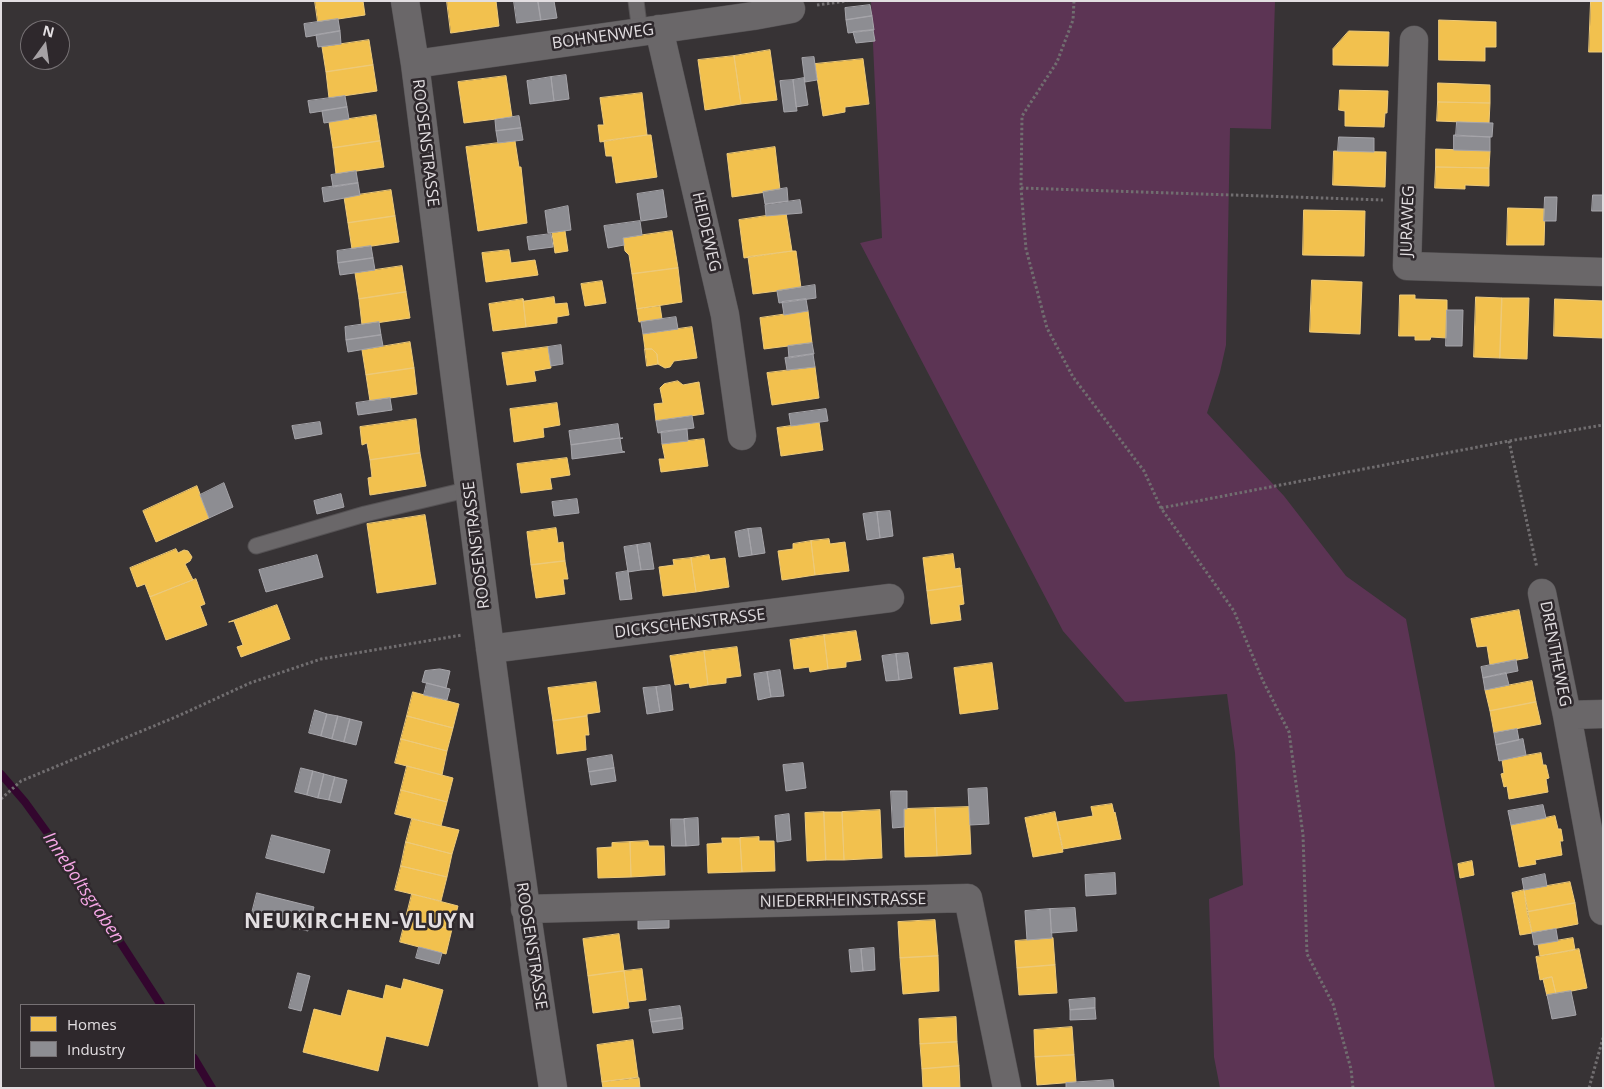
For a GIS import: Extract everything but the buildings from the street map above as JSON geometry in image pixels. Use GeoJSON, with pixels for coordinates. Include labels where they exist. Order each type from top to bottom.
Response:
{"type":"FeatureCollection","features":[{"type":"Feature","properties":{"kind":"street","name":"ROOSENSTRASSE"},"geometry":{"type":"LineString","coordinates":[[406,1],[525,909],[553,1088]]}},
{"type":"Feature","properties":{"kind":"street","name":"BOHNENWEG"},"geometry":{"type":"LineString","coordinates":[[415,64],[791,9]]}},
{"type":"Feature","properties":{"kind":"street","name":"HEIDEWEG"},"geometry":{"type":"LineString","coordinates":[[649,31],[725,315],[742,436]]}},
{"type":"Feature","properties":{"kind":"street","name":"JURAWEG"},"geometry":{"type":"LineString","coordinates":[[1414,40],[1407,266],[1603,272]]}},
{"type":"Feature","properties":{"kind":"street","name":"DRENTHEWEG"},"geometry":{"type":"LineString","coordinates":[[1542,594],[1567,715],[1603,911]]}},
{"type":"Feature","properties":{"kind":"street","name":"DICKSCHENSTRASSE"},"geometry":{"type":"LineString","coordinates":[[489,640],[890,598]]}},
{"type":"Feature","properties":{"kind":"street","name":"DRENTHEWEG"},"geometry":{"type":"LineString","coordinates":[[1567,715],[1603,714]]}},
{"type":"Feature","properties":{"kind":"street","name":"NIEDERRHEINSTRASSE"},"geometry":{"type":"LineString","coordinates":[[525,909],[968,898],[1007,1088]]}},
{"type":"Feature","properties":{"kind":"lane"},"geometry":{"type":"LineString","coordinates":[[636,1],[649,31]]}},
{"type":"Feature","properties":{"kind":"lane"},"geometry":{"type":"LineString","coordinates":[[256,546],[365,514],[470,489]]}},
{"type":"Feature","properties":{"kind":"path"},"geometry":{"type":"LineString","coordinates":[[1074,1],[1073,20],[1057,62],[1022,116],[1021,188],[1026,249],[1046,328],[1073,377],[1144,471],[1161,508],[1234,611],[1263,681],[1289,732],[1303,834],[1307,954],[1333,1004],[1352,1068],[1353,1088]]}},
{"type":"Feature","properties":{"kind":"path"},"geometry":{"type":"LineString","coordinates":[[1021,188],[1409,201]]}},
{"type":"Feature","properties":{"kind":"path"},"geometry":{"type":"LineString","coordinates":[[1161,508],[1509,441],[1603,425]]}},
{"type":"Feature","properties":{"kind":"path"},"geometry":{"type":"LineString","coordinates":[[1509,441],[1542,594]]}},
{"type":"Feature","properties":{"kind":"path"},"geometry":{"type":"LineString","coordinates":[[1,799],[21,781],[178,716],[250,683],[321,659],[489,640]]}},
{"type":"Feature","properties":{"kind":"path"},"geometry":{"type":"LineString","coordinates":[[1589,1088],[1603,1038]]}},
{"type":"Feature","properties":{"kind":"shaded area"},"geometry":{"type":"Polygon","coordinates":[[[871,1],[1275,1],[1271,129],[1230,128],[1226,345],[1207,413],[1284,496],[1346,576],[1406,619],[1495,1088],[1220,1088],[1214,1057],[1209,899],[1243,885],[1235,753],[1227,694],[1125,702],[1063,631],[860,243],[882,238],[871,1]]]}},
{"type":"Feature","properties":{"kind":"waterway","name":"Inneboltsgraben"},"geometry":{"type":"LineString","coordinates":[[1,774],[25,802],[67,860],[160,1004]]}},
{"type":"Feature","properties":{"kind":"waterway","name":"Inneboltsgraben"},"geometry":{"type":"LineString","coordinates":[[195,1060],[212,1088]]}},
{"type":"Feature","properties":{"kind":"district","name":"NEUKIRCHEN-VLUYN"},"geometry":{"type":"Point","coordinates":[360,922]}}]}
